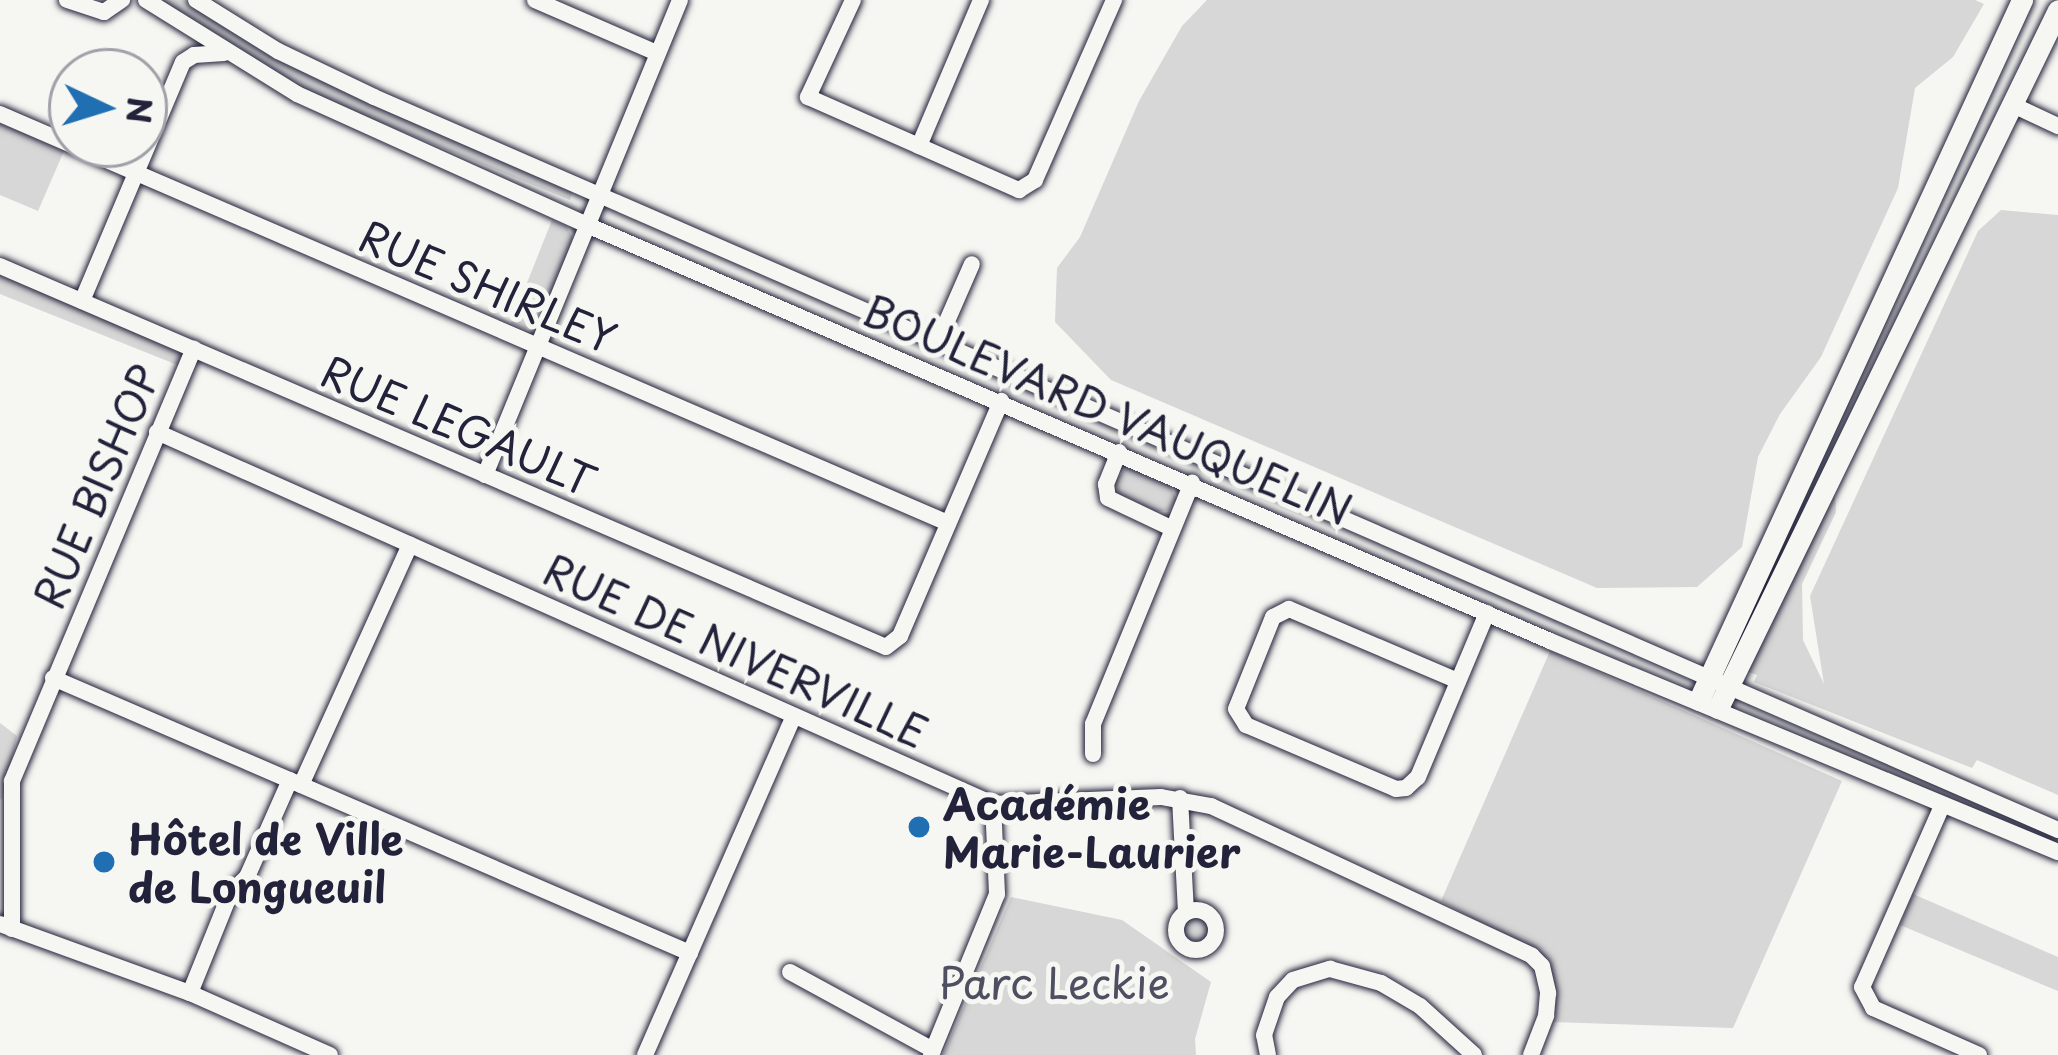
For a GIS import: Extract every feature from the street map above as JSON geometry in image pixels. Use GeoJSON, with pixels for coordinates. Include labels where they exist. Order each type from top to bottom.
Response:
{"type":"FeatureCollection","features":[{"type":"Feature","properties":{"kind":"main road"},"geometry":{"type":"LineString","coordinates":[[1713,693],[2022,0]]}},
{"type":"Feature","properties":{"kind":"main road"},"geometry":{"type":"LineString","coordinates":[[1713,693],[2058,10]]}},
{"type":"Feature","properties":{"kind":"street"},"geometry":{"type":"LineString","coordinates":[[68,0],[98,12],[122,0]]}},
{"type":"Feature","properties":{"kind":"street","name":"BOULEVARD VAUQUELIN"},"geometry":{"type":"LineString","coordinates":[[146,0],[297,94],[587,225],[1486,613],[1713,693],[2058,830]]}},
{"type":"Feature","properties":{"kind":"street","name":"BOULEVARD VAUQUELIN"},"geometry":{"type":"LineString","coordinates":[[196,0],[333,79],[599,193],[1713,693],[1942,806],[2058,852]]}},
{"type":"Feature","properties":{"kind":"street"},"geometry":{"type":"LineString","coordinates":[[535,0],[657,53]]}},
{"type":"Feature","properties":{"kind":"street"},"geometry":{"type":"LineString","coordinates":[[485,475],[680,0]]}},
{"type":"Feature","properties":{"kind":"street"},"geometry":{"type":"LineString","coordinates":[[853,0],[808,97],[1019,190],[1035,180],[1114,0]]}},
{"type":"Feature","properties":{"kind":"street"},"geometry":{"type":"LineString","coordinates":[[919,146],[981,0]]}},
{"type":"Feature","properties":{"kind":"street"},"geometry":{"type":"LineString","coordinates":[[82,301],[185,59],[225,53]]}},
{"type":"Feature","properties":{"kind":"street"},"geometry":{"type":"LineString","coordinates":[[2013,105],[2058,126]]}},
{"type":"Feature","properties":{"kind":"street","name":"RUE SHIRLEY"},"geometry":{"type":"LineString","coordinates":[[0,114],[948,523]]}},
{"type":"Feature","properties":{"kind":"street","name":"BOULEVARD VAUQUELIN"},"geometry":{"type":"LineString","coordinates":[[937,344],[972,264]]}},
{"type":"Feature","properties":{"kind":"street","name":"RUE LEGAULT"},"geometry":{"type":"LineString","coordinates":[[0,266],[890,646],[897,641],[948,523]]}},
{"type":"Feature","properties":{"kind":"street","name":"RUE BISHOP"},"geometry":{"type":"LineString","coordinates":[[6,927],[12,781],[194,349]]}},
{"type":"Feature","properties":{"kind":"street"},"geometry":{"type":"LineString","coordinates":[[948,523],[1001,401]]}},
{"type":"Feature","properties":{"kind":"street","name":"RUE DE NIVERVILLE"},"geometry":{"type":"LineString","coordinates":[[157,432],[993,804],[1180,798],[1231,816],[1532,956],[1542,966],[1548,993],[1546,1016],[1531,1055]]}},
{"type":"Feature","properties":{"kind":"street"},"geometry":{"type":"LineString","coordinates":[[1120,452],[1106,484],[1108,498],[1171,528]]}},
{"type":"Feature","properties":{"kind":"street"},"geometry":{"type":"LineString","coordinates":[[1093,754],[1093,724],[1192,483]]}},
{"type":"Feature","properties":{"kind":"street"},"geometry":{"type":"LineString","coordinates":[[190,993],[230,895],[247,877],[410,545]]}},
{"type":"Feature","properties":{"kind":"street"},"geometry":{"type":"LineString","coordinates":[[1458,681],[1288,609],[1274,617],[1236,709],[1246,725],[1396,789],[1418,777],[1458,681],[1486,613]]}},
{"type":"Feature","properties":{"kind":"street"},"geometry":{"type":"LineString","coordinates":[[53,678],[690,953]]}},
{"type":"Feature","properties":{"kind":"street"},"geometry":{"type":"LineString","coordinates":[[645,1055],[794,716]]}},
{"type":"Feature","properties":{"kind":"street"},"geometry":{"type":"LineString","coordinates":[[1180,798],[1186,912]]}},
{"type":"Feature","properties":{"kind":"street"},"geometry":{"type":"LineString","coordinates":[[790,972],[932,1053],[998,894],[993,804]]}},
{"type":"Feature","properties":{"kind":"street"},"geometry":{"type":"LineString","coordinates":[[1942,806],[1862,987],[1874,1008],[1979,1055]]}},
{"type":"Feature","properties":{"kind":"street"},"geometry":{"type":"LineString","coordinates":[[6,927],[190,993],[331,1055]]}},
{"type":"Feature","properties":{"kind":"street"},"geometry":{"type":"LineString","coordinates":[[1268,1055],[1264,1035],[1277,997],[1293,980],[1330,969],[1381,983],[1420,1006],[1474,1055]]}},
{"type":"Feature","properties":{"kind":"green space"},"geometry":{"type":"Polygon","coordinates":[[[157,0],[184,0],[573,190],[570,200],[340,106],[270,72],[157,0]]]}},
{"type":"Feature","properties":{"kind":"green space"},"geometry":{"type":"Polygon","coordinates":[[[1207,0],[1975,0],[1984,4],[1953,57],[1915,88],[1898,188],[1821,357],[1780,414],[1758,457],[1742,547],[1697,587],[1597,588],[1111,380],[1055,322],[1057,268],[1080,237],[1139,101],[1182,26],[1207,0]]]}},
{"type":"Feature","properties":{"kind":"green space"},"geometry":{"type":"Polygon","coordinates":[[[0,123],[48,144],[48,168],[57,168],[38,211],[0,195],[0,123]]]}},
{"type":"Feature","properties":{"kind":"green space"},"geometry":{"type":"Polygon","coordinates":[[[2001,210],[2058,215],[2058,795],[1977,760],[1972,768],[1754,682],[1757,675],[1745,671],[1835,494],[1836,512],[1802,584],[1803,640],[1824,684],[1810,596],[1978,231],[2001,210]]]}},
{"type":"Feature","properties":{"kind":"green space"},"geometry":{"type":"Polygon","coordinates":[[[552,220],[566,226],[573,238],[538,326],[525,329],[511,323],[552,220]]]}},
{"type":"Feature","properties":{"kind":"green space"},"geometry":{"type":"Polygon","coordinates":[[[0,268],[194,349],[185,368],[0,294],[0,268]]]}},
{"type":"Feature","properties":{"kind":"green space"},"geometry":{"type":"Polygon","coordinates":[[[1128,467],[1169,484],[1177,500],[1170,510],[1155,512],[1120,496],[1115,481],[1128,467]]]}},
{"type":"Feature","properties":{"kind":"green space"},"geometry":{"type":"Polygon","coordinates":[[[1550,651],[1842,781],[1733,1028],[1552,1022],[1543,956],[1441,901],[1550,651]]]}},
{"type":"Feature","properties":{"kind":"green space"},"geometry":{"type":"Polygon","coordinates":[[[0,723],[17,736],[2,800],[0,799],[0,723]]]}},
{"type":"Feature","properties":{"kind":"green space"},"geometry":{"type":"Polygon","coordinates":[[[1913,894],[2058,957],[2058,991],[1900,925],[1913,894]]]}},
{"type":"Feature","properties":{"kind":"green space","name":"Parc Leckie"},"geometry":{"type":"Polygon","coordinates":[[[1011,897],[1122,920],[1211,982],[1195,1039],[1196,1055],[943,1055],[1011,897]]]}},
{"type":"Feature","properties":{"kind":"green space"},"geometry":{"type":"Polygon","coordinates":[[[1195,916],[1206,921],[1211,932],[1206,943],[1195,948],[1184,943],[1179,932],[1184,921],[1195,916]]]}},
{"type":"Feature","properties":{"kind":"place","name":"Académie Marie-Laurier"},"geometry":{"type":"Point","coordinates":[919,827]}},
{"type":"Feature","properties":{"kind":"place","name":"Hôtel de Ville de Longueuil"},"geometry":{"type":"Point","coordinates":[104,862]}}]}
